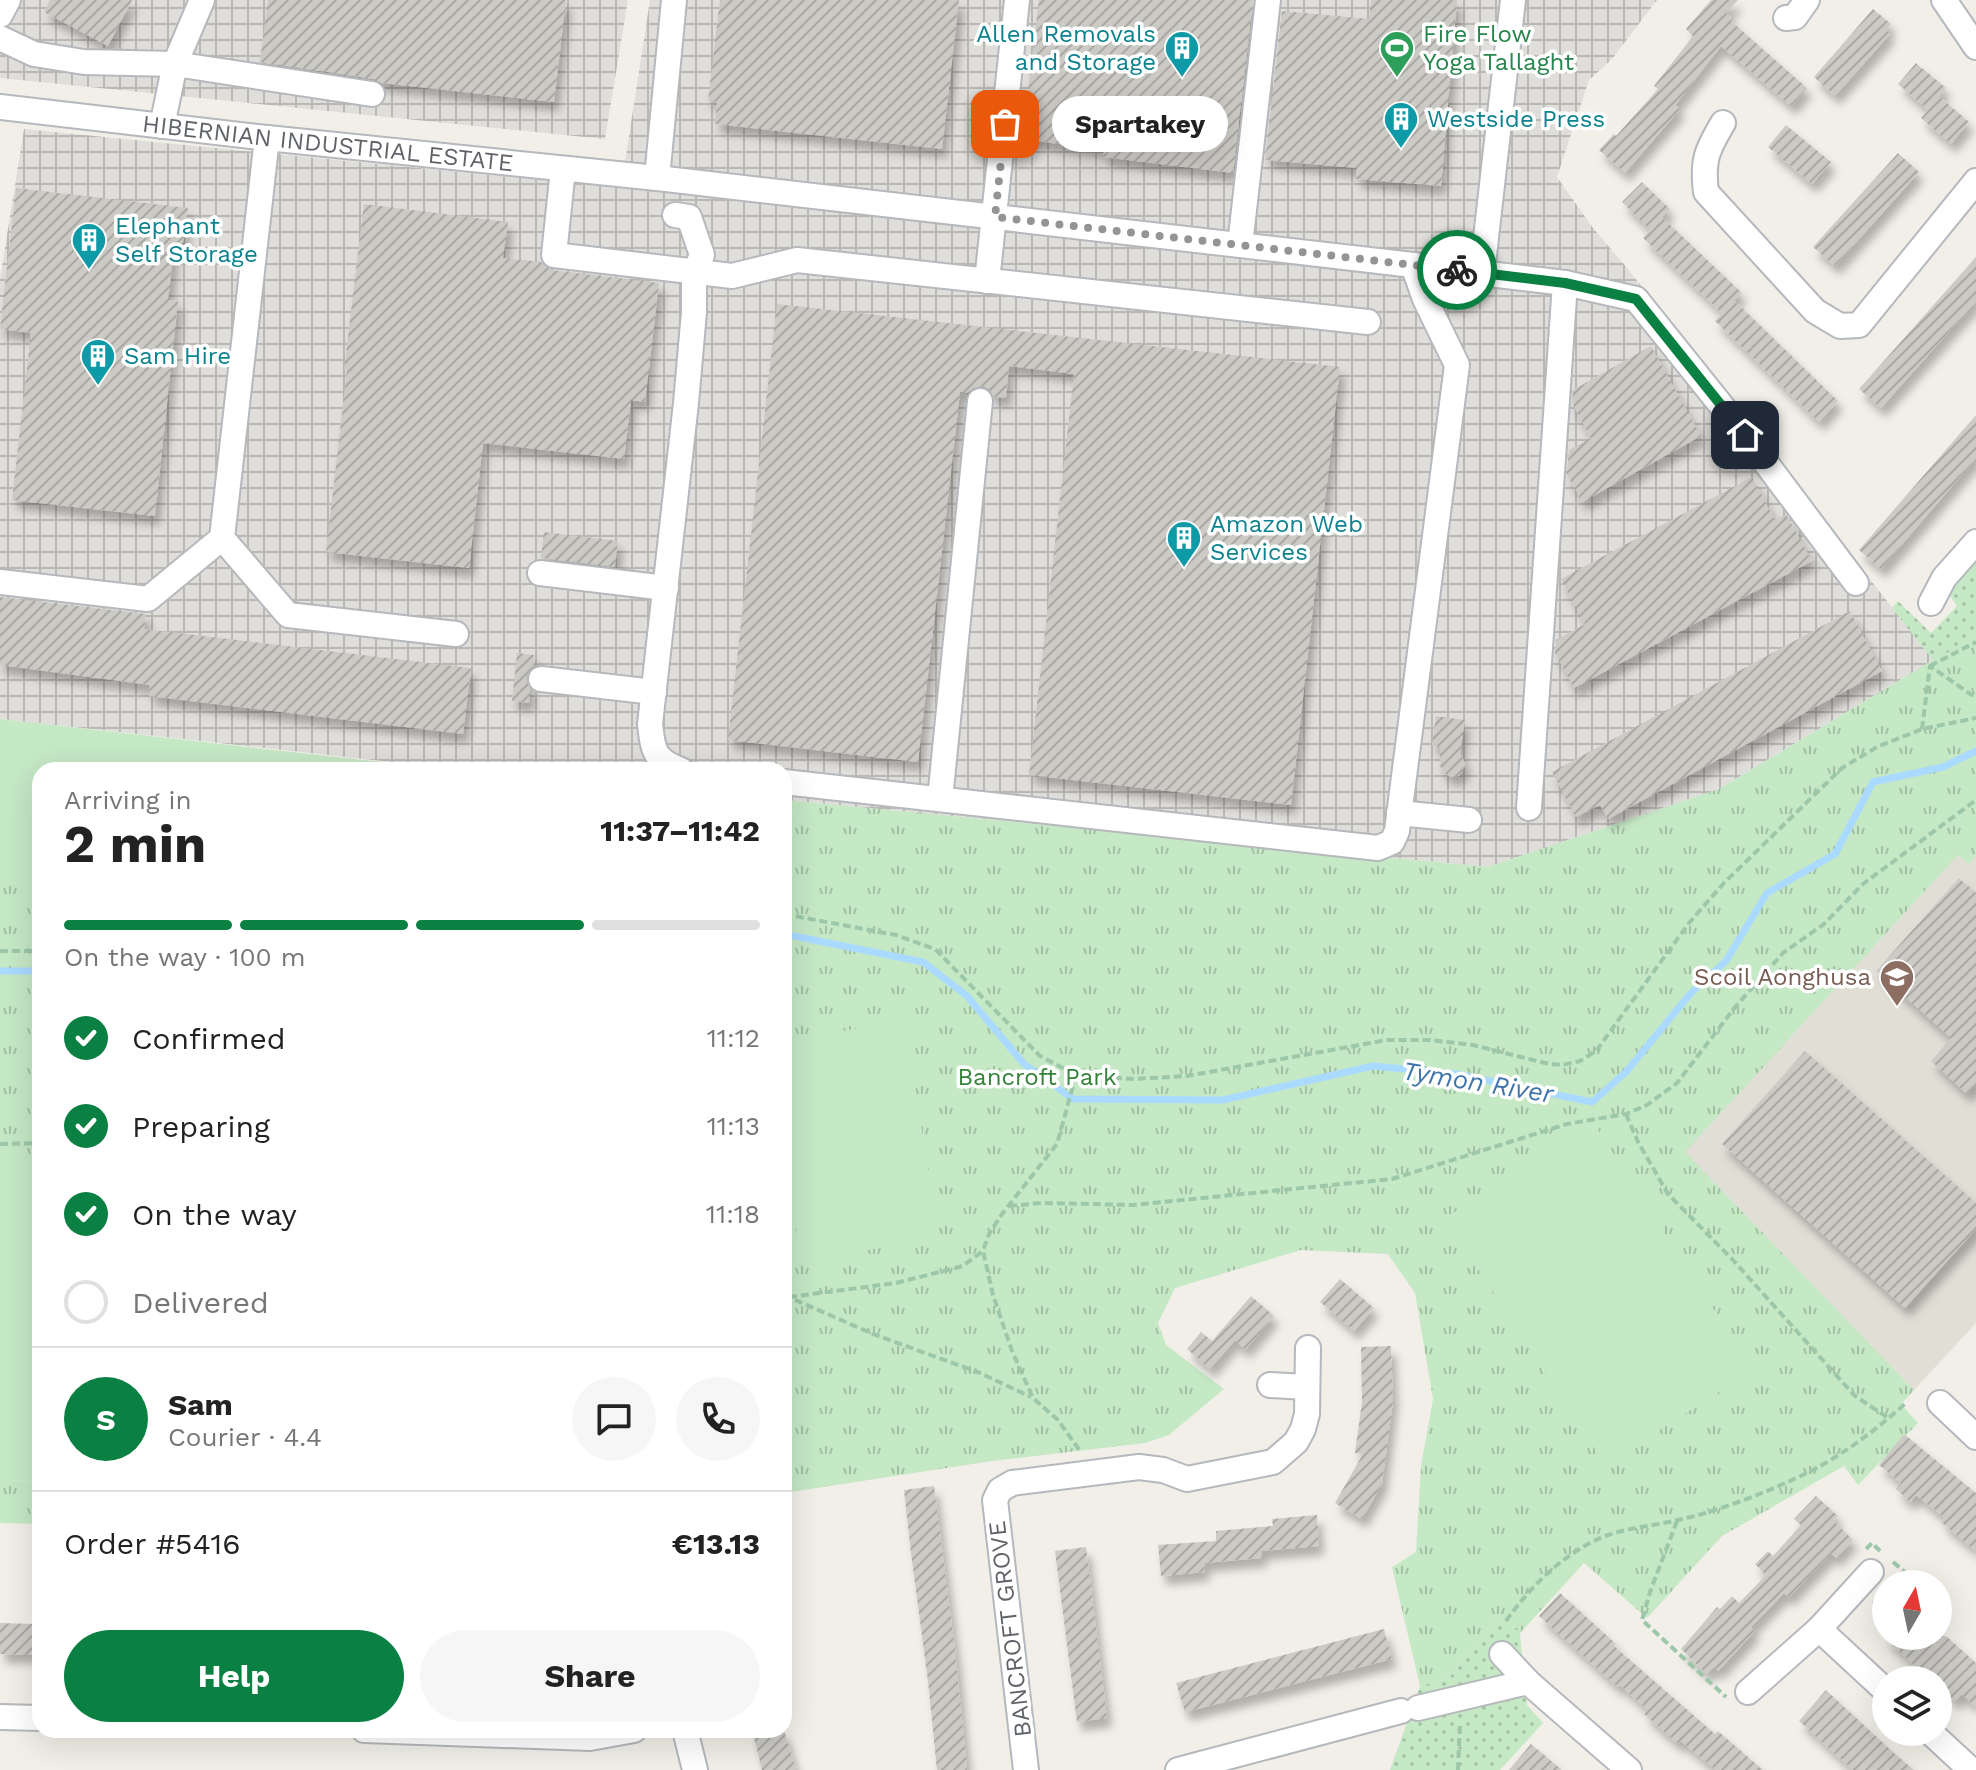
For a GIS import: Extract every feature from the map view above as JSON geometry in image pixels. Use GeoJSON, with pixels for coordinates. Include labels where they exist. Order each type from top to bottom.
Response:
{"type":"FeatureCollection","features":[{"type":"Feature","properties":{"kind":"street"},"geometry":{"type":"LineString","coordinates":[[0,15],[8,0]]}},
{"type":"Feature","properties":{"kind":"street"},"geometry":{"type":"LineString","coordinates":[[162,126],[175,64],[202,0]]}},
{"type":"Feature","properties":{"kind":"street"},"geometry":{"type":"LineString","coordinates":[[662,762],[652,749],[650,724],[694,312],[694,274],[702,255],[689,217],[675,215],[668,179],[674,0]]}},
{"type":"Feature","properties":{"kind":"street"},"geometry":{"type":"LineString","coordinates":[[987,281],[1017,0]]}},
{"type":"Feature","properties":{"kind":"street"},"geometry":{"type":"LineString","coordinates":[[1240,245],[1268,0]]}},
{"type":"Feature","properties":{"kind":"street"},"geometry":{"type":"LineString","coordinates":[[1482,273],[1513,0]]}},
{"type":"Feature","properties":{"kind":"street"},"geometry":{"type":"LineString","coordinates":[[1786,18],[1795,17],[1807,0]]}},
{"type":"Feature","properties":{"kind":"street"},"geometry":{"type":"LineString","coordinates":[[1944,0],[1976,47]]}},
{"type":"Feature","properties":{"kind":"street"},"geometry":{"type":"LineString","coordinates":[[0,38],[34,54],[84,62],[175,64],[372,94]]}},
{"type":"Feature","properties":{"kind":"street","name":"HIBERNIAN INDUSTRIAL ESTATE"},"geometry":{"type":"LineString","coordinates":[[1,114],[162,126],[668,179],[1565,283],[1636,299],[1745,435],[1856,583]]}},
{"type":"Feature","properties":{"kind":"street"},"geometry":{"type":"LineString","coordinates":[[1723,123],[1705,158],[1706,192],[1815,311],[1840,326],[1859,325],[1976,181]]}},
{"type":"Feature","properties":{"kind":"street"},"geometry":{"type":"LineString","coordinates":[[0,582],[148,599],[222,538],[267,138]]}},
{"type":"Feature","properties":{"kind":"street"},"geometry":{"type":"LineString","coordinates":[[563,169],[554,255],[694,274],[732,276],[797,260],[1368,322]]}},
{"type":"Feature","properties":{"kind":"street"},"geometry":{"type":"LineString","coordinates":[[792,783],[1378,848],[1392,842],[1397,831],[1457,365],[1425,299],[1413,265]]}},
{"type":"Feature","properties":{"kind":"street"},"geometry":{"type":"LineString","coordinates":[[1529,808],[1565,283]]}},
{"type":"Feature","properties":{"kind":"street"},"geometry":{"type":"LineString","coordinates":[[940,799],[980,401]]}},
{"type":"Feature","properties":{"kind":"street"},"geometry":{"type":"LineString","coordinates":[[222,538],[288,615],[456,634]]}},
{"type":"Feature","properties":{"kind":"street"},"geometry":{"type":"LineString","coordinates":[[1931,603],[1944,578],[1976,542]]}},
{"type":"Feature","properties":{"kind":"street"},"geometry":{"type":"LineString","coordinates":[[540,573],[666,588]]}},
{"type":"Feature","properties":{"kind":"street"},"geometry":{"type":"LineString","coordinates":[[541,679],[654,692]]}},
{"type":"Feature","properties":{"kind":"street"},"geometry":{"type":"LineString","coordinates":[[1399,813],[1469,820]]}},
{"type":"Feature","properties":{"kind":"street"},"geometry":{"type":"LineString","coordinates":[[1270,1385],[1307,1387],[1308,1348]]}},
{"type":"Feature","properties":{"kind":"street","name":"BANCROFT GROVE"},"geometry":{"type":"LineString","coordinates":[[1026,1770],[995,1500],[1000,1490],[1012,1483],[1139,1467],[1163,1470],[1187,1479],[1273,1462],[1296,1442],[1303,1429],[1307,1414],[1307,1387]]}},
{"type":"Feature","properties":{"kind":"street"},"geometry":{"type":"LineString","coordinates":[[1940,1403],[1976,1437]]}},
{"type":"Feature","properties":{"kind":"street"},"geometry":{"type":"LineString","coordinates":[[1736,1696],[1819,1629],[1868,1583]]}},
{"type":"Feature","properties":{"kind":"street"},"geometry":{"type":"LineString","coordinates":[[1819,1629],[1872,1678]]}},
{"type":"Feature","properties":{"kind":"street"},"geometry":{"type":"LineString","coordinates":[[1502,1654],[1528,1682],[1629,1770]]}},
{"type":"Feature","properties":{"kind":"street"},"geometry":{"type":"LineString","coordinates":[[1178,1770],[1528,1682]]}},
{"type":"Feature","properties":{"kind":"street"},"geometry":{"type":"LineString","coordinates":[[0,1717],[32,1718]]}},
{"type":"Feature","properties":{"kind":"street"},"geometry":{"type":"LineString","coordinates":[[687,1738],[695,1770]]}},
{"type":"Feature","properties":{"kind":"street"},"geometry":{"type":"LineString","coordinates":[[1945,1746],[1971,1770]]}},
{"type":"Feature","properties":{"kind":"path"},"geometry":{"type":"LineString","coordinates":[[1930,666],[1976,642]]}},
{"type":"Feature","properties":{"kind":"path"},"geometry":{"type":"LineString","coordinates":[[1930,666],[1976,698]]}},
{"type":"Feature","properties":{"kind":"path"},"geometry":{"type":"LineString","coordinates":[[1922,729],[1930,666]]}},
{"type":"Feature","properties":{"kind":"path"},"geometry":{"type":"LineString","coordinates":[[792,916],[896,935],[935,949],[1040,1056],[1076,1075],[1134,1079],[1187,1076],[1387,1040],[1430,1040],[1473,1045],[1562,1065],[1580,1061],[1596,1051],[1698,913],[1805,801],[1854,761],[1877,747],[1922,729],[1976,718]]}},
{"type":"Feature","properties":{"kind":"path"},"geometry":{"type":"LineString","coordinates":[[1009,1206],[1042,1203],[1133,1205],[1392,1179],[1567,1124],[1626,1114],[1647,1105],[1677,1083],[1736,1006],[1783,953],[1824,924],[1863,884],[1976,800]]}},
{"type":"Feature","properties":{"kind":"path"},"geometry":{"type":"LineString","coordinates":[[0,951],[32,951]]}},
{"type":"Feature","properties":{"kind":"path"},"geometry":{"type":"LineString","coordinates":[[1033,1398],[1012,1351],[993,1295],[983,1251],[989,1234],[1057,1144],[1076,1075]]}},
{"type":"Feature","properties":{"kind":"path"},"geometry":{"type":"LineString","coordinates":[[1626,1114],[1668,1194],[1732,1259],[1847,1388],[1889,1418]]}},
{"type":"Feature","properties":{"kind":"path"},"geometry":{"type":"LineString","coordinates":[[0,1144],[32,1143]]}},
{"type":"Feature","properties":{"kind":"path"},"geometry":{"type":"LineString","coordinates":[[792,1295],[896,1283],[963,1266],[983,1251]]}},
{"type":"Feature","properties":{"kind":"path"},"geometry":{"type":"LineString","coordinates":[[792,1299],[873,1334],[980,1373],[1033,1398],[1058,1420],[1081,1455]]}},
{"type":"Feature","properties":{"kind":"path"},"geometry":{"type":"LineString","coordinates":[[1506,1621],[1524,1596],[1556,1567],[1591,1542],[1648,1524],[1677,1521],[1794,1479],[1867,1437],[1907,1402]]}},
{"type":"Feature","properties":{"kind":"path"},"geometry":{"type":"LineString","coordinates":[[1677,1521],[1642,1620],[1736,1696]]}},
{"type":"Feature","properties":{"kind":"path"},"geometry":{"type":"LineString","coordinates":[[1868,1583],[1872,1591]]}},
{"type":"Feature","properties":{"kind":"path"},"geometry":{"type":"LineString","coordinates":[[1458,1770],[1460,1720]]}},
{"type":"Feature","properties":{"kind":"shaded area"},"geometry":{"type":"Polygon","coordinates":[[[0,0],[628,0],[605,139],[0,78],[0,0]]]}},
{"type":"Feature","properties":{"kind":"shaded area"},"geometry":{"type":"Polygon","coordinates":[[[650,0],[1657,0],[1612,59],[1589,80],[1557,177],[1593,228],[1933,660],[1719,789],[1488,867],[792,801],[792,762],[392,762],[0,719],[0,279],[24,129],[621,188],[650,0]]]}},
{"type":"Feature","properties":{"kind":"shaded area","name":"Scoil Aonghusa"},"geometry":{"type":"Polygon","coordinates":[[[1958,855],[1969,864],[1976,855],[1976,1323],[1914,1390],[1684,1152],[1958,855]]]}},
{"type":"Feature","properties":{"kind":"green space"},"geometry":{"type":"Polygon","coordinates":[[[1976,553],[1976,638],[1933,660],[1892,608],[1898,601],[1931,633],[1957,606],[1949,589],[1976,553]]]}},
{"type":"Feature","properties":{"kind":"green space","name":"Bancroft Park"},"geometry":{"type":"Polygon","coordinates":[[[1976,638],[1976,855],[1969,864],[1958,855],[1685,1152],[1914,1390],[1901,1404],[1918,1423],[1858,1485],[1844,1466],[1722,1536],[1647,1618],[1584,1563],[1520,1633],[1499,1614],[1449,1678],[1420,1686],[1392,1567],[1416,1552],[1421,1466],[1433,1399],[1415,1293],[1388,1254],[1301,1250],[1175,1288],[1158,1323],[1166,1345],[1224,1389],[1169,1435],[1145,1443],[992,1461],[792,1492],[792,801],[1488,867],[1719,789],[1933,660],[1976,638]]]}},
{"type":"Feature","properties":{"kind":"green space"},"geometry":{"type":"Polygon","coordinates":[[[0,719],[381,762],[32,762],[32,885],[0,881],[0,719]]]}},
{"type":"Feature","properties":{"kind":"green space"},"geometry":{"type":"Polygon","coordinates":[[[0,881],[32,885],[32,1160],[0,1160],[0,881]]]}},
{"type":"Feature","properties":{"kind":"green space"},"geometry":{"type":"Polygon","coordinates":[[[905,1021],[939,1239],[801,1260],[792,1201],[792,1039],[905,1021]]]}},
{"type":"Feature","properties":{"kind":"green space"},"geometry":{"type":"Polygon","coordinates":[[[1593,1122],[1753,1370],[1605,1465],[1445,1218],[1593,1122]]]}},
{"type":"Feature","properties":{"kind":"green space"},"geometry":{"type":"Polygon","coordinates":[[[0,1160],[32,1160],[32,1480],[0,1481],[0,1160]]]}},
{"type":"Feature","properties":{"kind":"green space"},"geometry":{"type":"Polygon","coordinates":[[[32,1480],[32,1524],[0,1523],[0,1481],[32,1480]]]}},
{"type":"Feature","properties":{"kind":"green space"},"geometry":{"type":"Polygon","coordinates":[[[1499,1614],[1520,1633],[1527,1705],[1543,1723],[1500,1770],[1390,1770],[1420,1686],[1449,1678],[1499,1614]]]}},
{"type":"Feature","properties":{"kind":"building"},"geometry":{"type":"Polygon","coordinates":[[[50,0],[132,0],[108,46],[44,12],[50,0]]]}},
{"type":"Feature","properties":{"kind":"building"},"geometry":{"type":"Polygon","coordinates":[[[268,0],[566,0],[554,102],[382,83],[374,79],[260,62],[268,0]]]}},
{"type":"Feature","properties":{"kind":"building"},"geometry":{"type":"Polygon","coordinates":[[[720,0],[959,0],[942,149],[715,124],[717,102],[708,101],[720,0]]]}},
{"type":"Feature","properties":{"kind":"building","name":"Allen Removals and Storage"},"geometry":{"type":"Polygon","coordinates":[[[1039,0],[1253,0],[1233,173],[1103,157],[1104,150],[1022,139],[1039,0]]]}},
{"type":"Feature","properties":{"kind":"building"},"geometry":{"type":"Polygon","coordinates":[[[1371,0],[1457,0],[1441,186],[1356,179],[1357,168],[1265,160],[1282,11],[1369,19],[1371,0]]]}},
{"type":"Feature","properties":{"kind":"building"},"geometry":{"type":"Polygon","coordinates":[[[1711,0],[1738,0],[1726,13],[1733,19],[1731,21],[1807,88],[1791,106],[1721,46],[1675,105],[1680,109],[1625,173],[1599,150],[1614,134],[1616,136],[1658,89],[1654,86],[1693,36],[1686,29],[1711,0]]]}},
{"type":"Feature","properties":{"kind":"building"},"geometry":{"type":"Polygon","coordinates":[[[1873,9],[1891,24],[1886,30],[1890,34],[1835,96],[1814,77],[1873,9]]]}},
{"type":"Feature","properties":{"kind":"building"},"geometry":{"type":"Polygon","coordinates":[[[1916,63],[1946,88],[1939,96],[1969,122],[1951,144],[1921,118],[1928,110],[1898,84],[1916,63]]]}},
{"type":"Feature","properties":{"kind":"building"},"geometry":{"type":"Polygon","coordinates":[[[1786,125],[1831,162],[1812,184],[1768,147],[1786,125]]]}},
{"type":"Feature","properties":{"kind":"building"},"geometry":{"type":"Polygon","coordinates":[[[1898,153],[1919,172],[1835,266],[1813,247],[1898,153]]]}},
{"type":"Feature","properties":{"kind":"building"},"geometry":{"type":"Polygon","coordinates":[[[1642,182],[1670,209],[1662,217],[1742,293],[1734,300],[1838,401],[1819,422],[1715,321],[1722,313],[1643,238],[1650,230],[1622,202],[1642,182]]]}},
{"type":"Feature","properties":{"kind":"building"},"geometry":{"type":"Polygon","coordinates":[[[16,188],[188,208],[183,243],[175,242],[168,300],[178,301],[155,516],[12,500],[31,333],[0,329],[16,188]]]}},
{"type":"Feature","properties":{"kind":"building"},"geometry":{"type":"Polygon","coordinates":[[[364,204],[508,222],[503,258],[541,262],[552,270],[659,283],[645,402],[631,400],[624,459],[483,443],[469,568],[326,552],[364,204]]]}},
{"type":"Feature","properties":{"kind":"building"},"geometry":{"type":"Polygon","coordinates":[[[1976,257],[1976,301],[1881,408],[1859,389],[1976,257]]]}},
{"type":"Feature","properties":{"kind":"building","name":"Amazon Web Services"},"geometry":{"type":"Polygon","coordinates":[[[777,304],[1340,367],[1291,805],[1029,775],[1074,374],[1009,366],[1006,398],[994,397],[989,389],[982,386],[967,393],[960,392],[918,762],[728,740],[777,304]]]}},
{"type":"Feature","properties":{"kind":"building"},"geometry":{"type":"Polygon","coordinates":[[[1651,346],[1701,436],[1582,502],[1567,474],[1569,450],[1591,438],[1572,403],[1573,390],[1651,346]]]}},
{"type":"Feature","properties":{"kind":"building"},"geometry":{"type":"Polygon","coordinates":[[[1976,415],[1976,458],[1881,569],[1859,550],[1976,415]]]}},
{"type":"Feature","properties":{"kind":"building"},"geometry":{"type":"Polygon","coordinates":[[[1752,477],[1775,520],[1786,514],[1812,561],[1574,688],[1555,653],[1556,640],[1585,624],[1561,579],[1752,477]]]}},
{"type":"Feature","properties":{"kind":"building"},"geometry":{"type":"Polygon","coordinates":[[[544,532],[618,541],[615,567],[541,558],[544,532]]]}},
{"type":"Feature","properties":{"kind":"building"},"geometry":{"type":"Polygon","coordinates":[[[0,597],[146,614],[144,629],[471,668],[463,734],[149,696],[150,685],[0,665],[0,597]]]}},
{"type":"Feature","properties":{"kind":"building"},"geometry":{"type":"Polygon","coordinates":[[[1850,611],[1882,671],[1608,819],[1600,805],[1576,817],[1552,772],[1850,611]]]}},
{"type":"Feature","properties":{"kind":"building"},"geometry":{"type":"Polygon","coordinates":[[[517,653],[534,655],[533,667],[526,677],[530,689],[529,703],[512,701],[517,653]]]}},
{"type":"Feature","properties":{"kind":"building"},"geometry":{"type":"Polygon","coordinates":[[[1436,716],[1465,720],[1460,753],[1466,765],[1459,776],[1451,777],[1444,773],[1440,766],[1440,747],[1432,746],[1436,716]]]}},
{"type":"Feature","properties":{"kind":"building"},"geometry":{"type":"Polygon","coordinates":[[[1959,878],[1976,893],[1976,1083],[1967,1094],[1931,1061],[1951,1038],[1876,971],[1959,878]]]}},
{"type":"Feature","properties":{"kind":"building"},"geometry":{"type":"Polygon","coordinates":[[[1805,1051],[1976,1203],[1976,1229],[1905,1308],[1722,1144],[1805,1051]]]}},
{"type":"Feature","properties":{"kind":"building"},"geometry":{"type":"Polygon","coordinates":[[[1340,1279],[1374,1308],[1354,1331],[1320,1302],[1340,1279]]]}},
{"type":"Feature","properties":{"kind":"building"},"geometry":{"type":"Polygon","coordinates":[[[1251,1296],[1274,1316],[1245,1350],[1235,1340],[1210,1369],[1187,1349],[1201,1332],[1212,1341],[1251,1296]]]}},
{"type":"Feature","properties":{"kind":"building"},"geometry":{"type":"Polygon","coordinates":[[[1391,1346],[1393,1401],[1382,1484],[1362,1519],[1335,1503],[1363,1454],[1355,1453],[1362,1402],[1361,1347],[1391,1346]]]}},
{"type":"Feature","properties":{"kind":"building"},"geometry":{"type":"Polygon","coordinates":[[[1904,1434],[1976,1493],[1976,1551],[1941,1522],[1945,1518],[1916,1495],[1910,1502],[1896,1489],[1901,1483],[1879,1465],[1904,1434]]]}},
{"type":"Feature","properties":{"kind":"building"},"geometry":{"type":"Polygon","coordinates":[[[934,1486],[967,1770],[937,1770],[911,1553],[904,1490],[934,1486]]]}},
{"type":"Feature","properties":{"kind":"building"},"geometry":{"type":"Polygon","coordinates":[[[1816,1496],[1838,1516],[1833,1520],[1853,1540],[1836,1558],[1831,1553],[1789,1597],[1784,1593],[1751,1627],[1755,1631],[1718,1671],[1714,1667],[1707,1674],[1681,1649],[1717,1607],[1720,1609],[1732,1596],[1739,1603],[1766,1575],[1755,1564],[1768,1551],[1773,1556],[1801,1525],[1794,1519],[1816,1496]]]}},
{"type":"Feature","properties":{"kind":"building"},"geometry":{"type":"Polygon","coordinates":[[[1317,1515],[1319,1546],[1262,1551],[1262,1558],[1204,1563],[1205,1572],[1161,1576],[1158,1545],[1216,1541],[1216,1531],[1273,1526],[1272,1519],[1317,1515]]]}},
{"type":"Feature","properties":{"kind":"building"},"geometry":{"type":"Polygon","coordinates":[[[1086,1547],[1107,1718],[1077,1722],[1055,1551],[1086,1547]]]}},
{"type":"Feature","properties":{"kind":"building"},"geometry":{"type":"Polygon","coordinates":[[[1560,1593],[1616,1644],[1614,1646],[1715,1734],[1718,1731],[1763,1770],[1716,1770],[1681,1741],[1678,1744],[1644,1714],[1648,1710],[1539,1616],[1560,1593]]]}},
{"type":"Feature","properties":{"kind":"building"},"geometry":{"type":"Polygon","coordinates":[[[0,1623],[32,1624],[32,1655],[0,1654],[0,1623]]]}},
{"type":"Feature","properties":{"kind":"building"},"geometry":{"type":"Polygon","coordinates":[[[1384,1629],[1392,1659],[1185,1712],[1176,1683],[1384,1629]]]}},
{"type":"Feature","properties":{"kind":"building"},"geometry":{"type":"Polygon","coordinates":[[[1952,1641],[1976,1663],[1976,1707],[1962,1694],[1955,1701],[1952,1698],[1952,1666],[1915,1666],[1898,1650],[1952,1650],[1952,1641]]]}},
{"type":"Feature","properties":{"kind":"building"},"geometry":{"type":"Polygon","coordinates":[[[1826,1690],[1872,1733],[1872,1746],[1886,1746],[1914,1770],[1853,1770],[1799,1721],[1826,1690]]]}},
{"type":"Feature","properties":{"kind":"building"},"geometry":{"type":"Polygon","coordinates":[[[754,1738],[786,1738],[796,1770],[762,1770],[754,1738]]]}},
{"type":"Feature","properties":{"kind":"building"},"geometry":{"type":"Polygon","coordinates":[[[1531,1744],[1562,1770],[1509,1770],[1531,1744]]]}},
{"type":"Feature","properties":{"kind":"waterway","name":"Tymon River"},"geometry":{"type":"LineString","coordinates":[[792,936],[923,962],[967,996],[1024,1064],[1073,1099],[1223,1100],[1373,1066],[1456,1074],[1592,1102],[1626,1072],[1690,994],[1726,961],[1767,893],[1835,854],[1873,782],[1943,767],[1976,751]]}},
{"type":"Feature","properties":{"kind":"waterway","name":"Tymon River"},"geometry":{"type":"LineString","coordinates":[[0,971],[32,971]]}},
{"type":"Feature","properties":{"kind":"way so far"},"geometry":{"type":"LineString","coordinates":[[1005,124],[995,217],[1457,270]]}},
{"type":"Feature","properties":{"kind":"place","name":"Allen Removals and Storage"},"geometry":{"type":"Point","coordinates":[1182,79]}},
{"type":"Feature","properties":{"kind":"place","name":"Fire Flow Yoga Tallaght"},"geometry":{"type":"Point","coordinates":[1397,79]}},
{"type":"Feature","properties":{"kind":"place","name":"Spartakey"},"geometry":{"type":"Point","coordinates":[1005,124]}},
{"type":"Feature","properties":{"kind":"place","name":"Westside Press"},"geometry":{"type":"Point","coordinates":[1401,150]}},
{"type":"Feature","properties":{"kind":"place","name":"Elephant Self Storage"},"geometry":{"type":"Point","coordinates":[89,271]}},
{"type":"Feature","properties":{"kind":"place","name":"Sam Hire"},"geometry":{"type":"Point","coordinates":[98,387]}},
{"type":"Feature","properties":{"kind":"place","name":"Amazon Web Services"},"geometry":{"type":"Point","coordinates":[1184,569]}},
{"type":"Feature","properties":{"kind":"place","name":"Scoil Aonghusa"},"geometry":{"type":"Point","coordinates":[1897,1008]}},
{"type":"Feature","properties":{"kind":"route"},"geometry":{"type":"LineString","coordinates":[[1457,270],[1565,283],[1636,299],[1745,435]]}}]}
